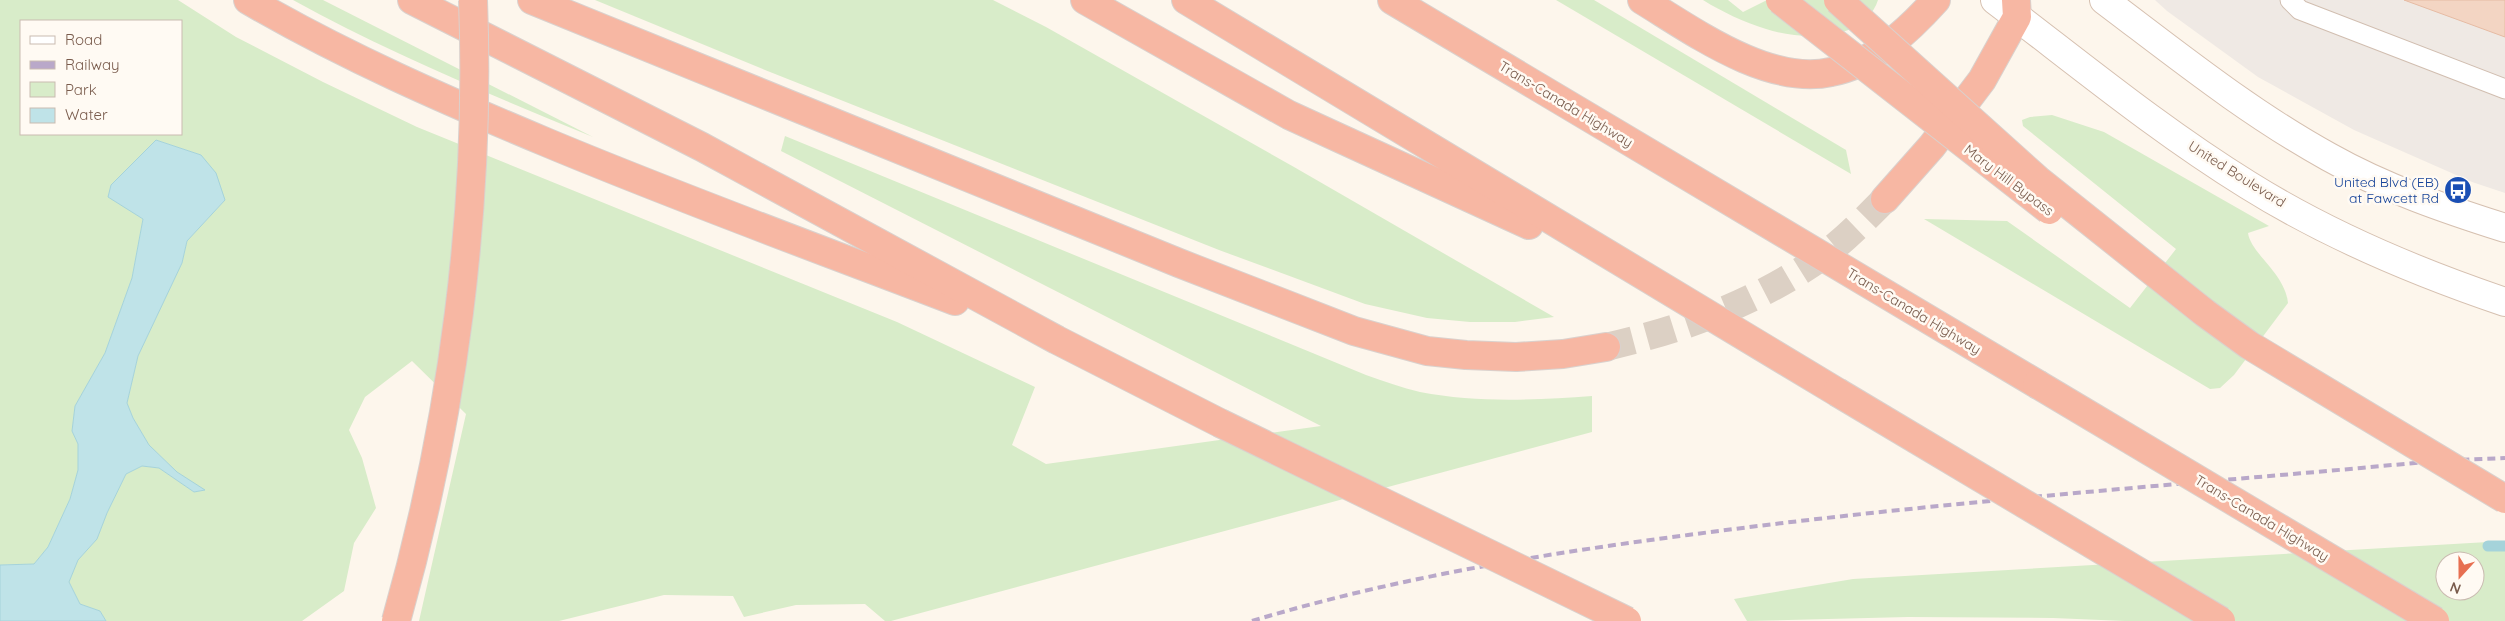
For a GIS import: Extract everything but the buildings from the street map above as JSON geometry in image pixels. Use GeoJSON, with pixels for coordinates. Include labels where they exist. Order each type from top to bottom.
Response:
{"type":"FeatureCollection","features":[{"type":"Feature","properties":{"kind":"highway"},"geometry":{"type":"LineString","coordinates":[[248,0],[362,62],[434,96],[590,160],[1057,340]]}},
{"type":"Feature","properties":{"kind":"highway"},"geometry":{"type":"LineString","coordinates":[[412,0],[702,147],[1057,340],[1220,423],[1627,621]]}},
{"type":"Feature","properties":{"kind":"highway"},"geometry":{"type":"LineString","coordinates":[[396,621],[431,479],[456,326],[472,150],[473,0]]}},
{"type":"Feature","properties":{"kind":"highway"},"geometry":{"type":"LineString","coordinates":[[532,0],[1179,263],[1354,331],[1427,351],[1466,355],[1535,356],[1606,347]]}},
{"type":"Feature","properties":{"kind":"highway"},"geometry":{"type":"LineString","coordinates":[[1085,0],[1289,115],[1648,280]]}},
{"type":"Feature","properties":{"kind":"highway"},"geometry":{"type":"LineString","coordinates":[[1186,0],[1648,280],[2221,621]]}},
{"type":"Feature","properties":{"kind":"highway","name":"Trans-Canada Highway"},"geometry":{"type":"LineString","coordinates":[[1392,0],[2435,621]]}},
{"type":"Feature","properties":{"kind":"highway"},"geometry":{"type":"LineString","coordinates":[[1415,0],[1438,28]]}},
{"type":"Feature","properties":{"kind":"highway"},"geometry":{"type":"LineString","coordinates":[[1642,0],[1731,52],[1767,67],[1799,74],[1830,73],[1872,55],[1911,27],[1936,0]]}},
{"type":"Feature","properties":{"kind":"highway","name":"Mary Hill Bypass"},"geometry":{"type":"LineString","coordinates":[[1780,0],[2038,203],[2153,284],[2249,346]]}},
{"type":"Feature","properties":{"kind":"highway"},"geometry":{"type":"LineString","coordinates":[[1838,0],[2038,180],[2161,279],[2249,346],[2505,499]]}},
{"type":"Feature","properties":{"kind":"highway"},"geometry":{"type":"LineString","coordinates":[[1885,199],[1932,146],[1982,80],[2017,8]]}},
{"type":"Feature","properties":{"kind":"main road","name":"United Boulevard"},"geometry":{"type":"LineString","coordinates":[[1995,0],[2017,8],[2142,113],[2248,185],[2366,247],[2436,278],[2505,302]]}},
{"type":"Feature","properties":{"kind":"main road"},"geometry":{"type":"LineString","coordinates":[[2104,0],[2177,56],[2277,126],[2330,157],[2395,189],[2450,211],[2505,228]]}},
{"type":"Feature","properties":{"kind":"lane"},"geometry":{"type":"LineString","coordinates":[[2290,0],[2300,10],[2505,88]]}},
{"type":"Feature","properties":{"kind":"shaded area"},"geometry":{"type":"Polygon","coordinates":[[[2155,0],[2505,0],[2505,193],[2472,182],[2354,130],[2258,77],[2167,11],[2155,0]]]}},
{"type":"Feature","properties":{"kind":"green space"},"geometry":{"type":"Polygon","coordinates":[[[0,0],[178,0],[236,37],[323,82],[417,127],[897,322],[1035,387],[1012,445],[1046,464],[1321,426],[781,151],[785,136],[1366,375],[1400,386],[1420,392],[1463,398],[1528,399],[1592,396],[1592,432],[891,621],[885,621],[865,604],[796,605],[744,617],[733,596],[664,595],[559,621],[419,621],[466,414],[412,361],[365,397],[349,430],[362,458],[376,508],[354,543],[344,591],[302,621],[106,621],[100,611],[80,604],[69,582],[78,560],[97,539],[126,474],[142,466],[159,468],[194,492],[204,490],[177,472],[149,445],[133,418],[127,403],[138,356],[182,263],[187,241],[225,200],[201,155],[156,140],[111,185],[109,197],[143,219],[132,278],[105,353],[75,406],[72,431],[78,444],[78,470],[70,499],[48,547],[34,564],[0,565],[0,0]]]}},
{"type":"Feature","properties":{"kind":"green space"},"geometry":{"type":"Polygon","coordinates":[[[293,0],[323,0],[593,137],[403,56],[293,0]]]}},
{"type":"Feature","properties":{"kind":"green space"},"geometry":{"type":"Polygon","coordinates":[[[595,0],[993,0],[1046,27],[1294,167],[1554,317],[1515,322],[1470,322],[1427,318],[1365,304],[1219,250],[765,70],[595,0]]]}},
{"type":"Feature","properties":{"kind":"green space"},"geometry":{"type":"Polygon","coordinates":[[[1556,0],[1594,0],[1846,150],[1851,174],[1556,0]]]}},
{"type":"Feature","properties":{"kind":"green space"},"geometry":{"type":"Polygon","coordinates":[[[1703,0],[1728,0],[1743,12],[1767,0],[1878,0],[1871,14],[1859,24],[1845,31],[1830,35],[1813,36],[1780,33],[1766,29],[1733,16],[1703,0]]]}},
{"type":"Feature","properties":{"kind":"green space"},"geometry":{"type":"Polygon","coordinates":[[[2052,115],[2104,132],[2269,226],[2248,233],[2255,249],[2281,282],[2286,292],[2288,303],[2234,375],[2220,388],[2210,389],[1924,219],[2007,221],[2130,308],[2176,249],[2023,126],[2022,120],[2030,117],[2052,115]]]}},
{"type":"Feature","properties":{"kind":"green space"},"geometry":{"type":"Polygon","coordinates":[[[2505,541],[2505,621],[2125,621],[2053,618],[1908,617],[1747,621],[1734,599],[1853,579],[2505,541]]]}},
{"type":"Feature","properties":{"kind":"water"},"geometry":{"type":"Polygon","coordinates":[[[156,140],[201,155],[216,173],[225,200],[187,241],[182,263],[138,356],[127,403],[133,418],[149,445],[177,472],[205,490],[194,492],[159,468],[142,466],[126,474],[97,539],[78,560],[69,582],[80,604],[100,611],[106,621],[0,621],[0,565],[34,564],[48,547],[70,499],[78,470],[78,444],[72,431],[75,406],[105,353],[132,278],[143,219],[108,197],[111,185],[156,140]]]}},
{"type":"Feature","properties":{"kind":"waterway"},"geometry":{"type":"LineString","coordinates":[[2488,546],[2505,546]]}},
{"type":"Feature","properties":{"kind":"tunnel"},"geometry":{"type":"LineString","coordinates":[[1606,347],[1690,323],[1744,302],[1770,289],[1829,251],[1854,230],[1885,199]]}},
{"type":"Feature","properties":{"kind":"railway"},"geometry":{"type":"LineString","coordinates":[[1252,621],[1360,592],[1468,569],[1578,550],[1772,524],[2024,498],[2435,461],[2505,458]]}},
{"type":"Feature","properties":{"kind":"place","name":"United Blvd (EB) at Fawcett Rd"},"geometry":{"type":"Point","coordinates":[2458,190]}}]}
